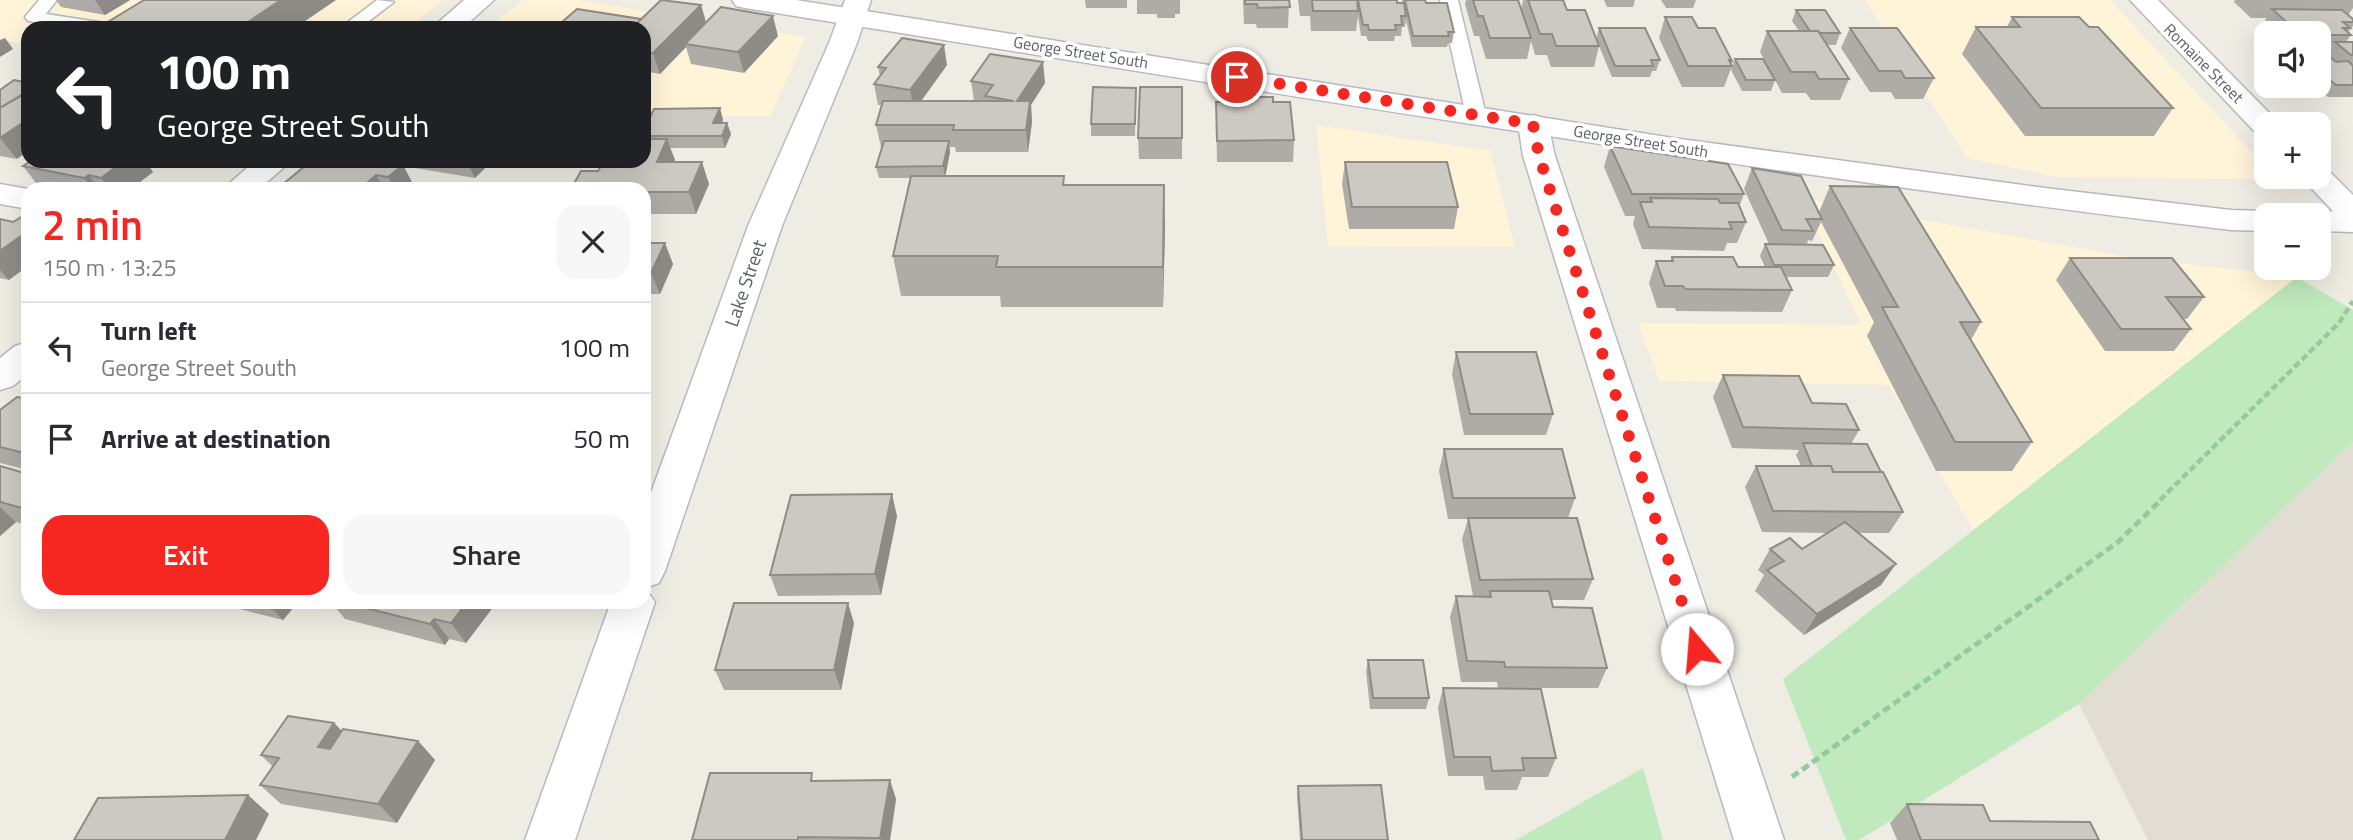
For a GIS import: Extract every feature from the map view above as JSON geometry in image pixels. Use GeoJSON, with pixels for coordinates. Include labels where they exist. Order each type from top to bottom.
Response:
{"type":"FeatureCollection","features":[{"type":"Feature","properties":{"kind":"street"},"geometry":{"type":"LineString","coordinates":[[455,21],[481,0]]}},
{"type":"Feature","properties":{"kind":"street","name":"George Street South"},"geometry":{"type":"LineString","coordinates":[[745,0],[855,8],[1476,115],[2013,196],[2254,221]]}},
{"type":"Feature","properties":{"kind":"street","name":"Romaine Street"},"geometry":{"type":"LineString","coordinates":[[2143,0],[2254,113]]}},
{"type":"Feature","properties":{"kind":"street","name":"Lake Street"},"geometry":{"type":"LineString","coordinates":[[651,551],[765,226],[843,43],[855,8]]}},
{"type":"Feature","properties":{"kind":"street"},"geometry":{"type":"LineString","coordinates":[[1533,124],[1547,182],[1753,823]]}},
{"type":"Feature","properties":{"kind":"street"},"geometry":{"type":"LineString","coordinates":[[248,182],[266,168]]}},
{"type":"Feature","properties":{"kind":"street"},"geometry":{"type":"LineString","coordinates":[[2329,189],[2353,214]]}},
{"type":"Feature","properties":{"kind":"street"},"geometry":{"type":"LineString","coordinates":[[0,194],[21,198]]}},
{"type":"Feature","properties":{"kind":"street"},"geometry":{"type":"LineString","coordinates":[[2331,221],[2353,222]]}},
{"type":"Feature","properties":{"kind":"street"},"geometry":{"type":"LineString","coordinates":[[0,377],[21,360]]}},
{"type":"Feature","properties":{"kind":"street"},"geometry":{"type":"LineString","coordinates":[[550,840],[631,609]]}},
{"type":"Feature","properties":{"kind":"lane"},"geometry":{"type":"LineString","coordinates":[[48,0],[34,17],[60,21]]}},
{"type":"Feature","properties":{"kind":"lane"},"geometry":{"type":"LineString","coordinates":[[1449,0],[1476,115]]}},
{"type":"Feature","properties":{"kind":"lane"},"geometry":{"type":"LineString","coordinates":[[359,21],[385,2]]}},
{"type":"Feature","properties":{"kind":"path"},"geometry":{"type":"LineString","coordinates":[[1753,823],[2118,542],[2339,323],[2353,301]]}},
{"type":"Feature","properties":{"kind":"shaded area"},"geometry":{"type":"Polygon","coordinates":[[[0,0],[444,0],[416,21],[21,21],[21,44],[0,39],[0,0]]]}},
{"type":"Feature","properties":{"kind":"shaded area"},"geometry":{"type":"Polygon","coordinates":[[[524,0],[576,0],[806,37],[770,116],[651,117],[651,21],[496,21],[524,0]]]}},
{"type":"Feature","properties":{"kind":"shaded area"},"geometry":{"type":"Polygon","coordinates":[[[1865,0],[2110,0],[2254,155],[2254,179],[2057,177],[1967,158],[1865,0]]]}},
{"type":"Feature","properties":{"kind":"shaded area"},"geometry":{"type":"Polygon","coordinates":[[[1316,125],[1490,151],[1515,247],[1328,246],[1316,125]]]}},
{"type":"Feature","properties":{"kind":"shaded area"},"geometry":{"type":"Polygon","coordinates":[[[1802,198],[2135,258],[2254,272],[2254,280],[2293,280],[1973,530],[1889,385],[1659,381],[1638,323],[1861,325],[1802,198]]]}},
{"type":"Feature","properties":{"kind":"shaded area"},"geometry":{"type":"Polygon","coordinates":[[[2353,442],[2353,840],[2148,840],[2079,704],[2353,442]]]}},
{"type":"Feature","properties":{"kind":"green space"},"geometry":{"type":"Polygon","coordinates":[[[2293,280],[2302,280],[2353,310],[2353,442],[2079,704],[1859,840],[1846,840],[1783,679],[2293,280]]]}},
{"type":"Feature","properties":{"kind":"green space"},"geometry":{"type":"Polygon","coordinates":[[[1643,768],[1663,840],[1516,840],[1643,768]]]}},
{"type":"Feature","properties":{"kind":"building"},"geometry":{"type":"Polygon","coordinates":[[[144,0],[281,0],[250,21],[110,21],[144,0]]]}},
{"type":"Feature","properties":{"kind":"building"},"geometry":{"type":"Polygon","coordinates":[[[661,0],[701,5],[653,53],[651,21],[639,21],[661,0]]]}},
{"type":"Feature","properties":{"kind":"building"},"geometry":{"type":"Polygon","coordinates":[[[1245,0],[1289,0],[1290,7],[1258,8],[1257,4],[1245,4],[1245,0]]]}},
{"type":"Feature","properties":{"kind":"building"},"geometry":{"type":"Polygon","coordinates":[[[1312,0],[1357,0],[1358,11],[1313,11],[1312,0]]]}},
{"type":"Feature","properties":{"kind":"building"},"geometry":{"type":"Polygon","coordinates":[[[1358,0],[1397,0],[1397,3],[1404,3],[1406,16],[1401,16],[1402,25],[1395,25],[1396,30],[1369,30],[1368,25],[1363,25],[1358,0]]]}},
{"type":"Feature","properties":{"kind":"building"},"geometry":{"type":"Polygon","coordinates":[[[1405,0],[1447,3],[1454,32],[1448,32],[1449,36],[1413,36],[1405,0]]]}},
{"type":"Feature","properties":{"kind":"building"},"geometry":{"type":"Polygon","coordinates":[[[1473,0],[1518,0],[1531,38],[1490,38],[1483,16],[1478,16],[1473,0]]]}},
{"type":"Feature","properties":{"kind":"building"},"geometry":{"type":"Polygon","coordinates":[[[1528,0],[1563,0],[1567,10],[1585,10],[1599,46],[1556,46],[1552,34],[1540,34],[1528,0]]]}},
{"type":"Feature","properties":{"kind":"building"},"geometry":{"type":"Polygon","coordinates":[[[721,7],[773,16],[738,52],[685,44],[721,7]]]}},
{"type":"Feature","properties":{"kind":"building"},"geometry":{"type":"Polygon","coordinates":[[[577,9],[641,19],[639,21],[563,21],[577,9]]]}},
{"type":"Feature","properties":{"kind":"building"},"geometry":{"type":"Polygon","coordinates":[[[2272,9],[2342,10],[2353,19],[2353,22],[2343,22],[2350,28],[2343,28],[2351,35],[2331,35],[2331,21],[2286,21],[2272,9]]]}},
{"type":"Feature","properties":{"kind":"building"},"geometry":{"type":"Polygon","coordinates":[[[1796,10],[1825,10],[1840,33],[1810,31],[1796,10]]]}},
{"type":"Feature","properties":{"kind":"building"},"geometry":{"type":"Polygon","coordinates":[[[1665,17],[1692,17],[1698,28],[1715,28],[1732,66],[1688,66],[1665,17]]]}},
{"type":"Feature","properties":{"kind":"building"},"geometry":{"type":"Polygon","coordinates":[[[2012,17],[2079,17],[2089,27],[2098,27],[2173,108],[2041,108],[1976,27],[2020,27],[2012,17]]]}},
{"type":"Feature","properties":{"kind":"building"},"geometry":{"type":"Polygon","coordinates":[[[1599,28],[1645,28],[1660,60],[1651,60],[1653,66],[1615,66],[1599,28]]]}},
{"type":"Feature","properties":{"kind":"building"},"geometry":{"type":"Polygon","coordinates":[[[1850,28],[1897,28],[1934,78],[1905,78],[1901,71],[1879,71],[1850,28]]]}},
{"type":"Feature","properties":{"kind":"building"},"geometry":{"type":"Polygon","coordinates":[[[1767,31],[1818,31],[1849,79],[1819,79],[1815,72],[1791,72],[1767,31]]]}},
{"type":"Feature","properties":{"kind":"building"},"geometry":{"type":"Polygon","coordinates":[[[902,38],[944,45],[910,90],[874,84],[886,68],[878,67],[902,38]]]}},
{"type":"Feature","properties":{"kind":"building"},"geometry":{"type":"Polygon","coordinates":[[[2335,42],[2353,42],[2353,55],[2351,55],[2335,42]]]}},
{"type":"Feature","properties":{"kind":"building"},"geometry":{"type":"Polygon","coordinates":[[[990,54],[1043,62],[1017,101],[1030,101],[1026,130],[953,130],[954,125],[876,125],[883,101],[1014,101],[985,96],[993,85],[971,81],[990,54]]]}},
{"type":"Feature","properties":{"kind":"building"},"geometry":{"type":"Polygon","coordinates":[[[2331,58],[2336,62],[2348,61],[2353,66],[2353,85],[2336,85],[2331,81],[2331,58]]]}},
{"type":"Feature","properties":{"kind":"building"},"geometry":{"type":"Polygon","coordinates":[[[1735,59],[1763,59],[1775,80],[1746,80],[1735,59]]]}},
{"type":"Feature","properties":{"kind":"building"},"geometry":{"type":"Polygon","coordinates":[[[14,80],[21,82],[21,95],[0,108],[0,90],[14,80]]]}},
{"type":"Feature","properties":{"kind":"building"},"geometry":{"type":"Polygon","coordinates":[[[1093,87],[1136,88],[1135,124],[1091,124],[1093,87]]]}},
{"type":"Feature","properties":{"kind":"building"},"geometry":{"type":"Polygon","coordinates":[[[1140,87],[1182,87],[1182,138],[1138,138],[1140,87]]]}},
{"type":"Feature","properties":{"kind":"building"},"geometry":{"type":"Polygon","coordinates":[[[21,96],[21,124],[0,138],[0,108],[21,96]]]}},
{"type":"Feature","properties":{"kind":"building"},"geometry":{"type":"Polygon","coordinates":[[[1233,97],[1273,97],[1273,102],[1290,102],[1294,140],[1217,141],[1216,102],[1234,102],[1233,97]]]}},
{"type":"Feature","properties":{"kind":"building"},"geometry":{"type":"Polygon","coordinates":[[[720,108],[713,123],[727,123],[722,136],[651,136],[651,115],[654,109],[720,108]]]}},
{"type":"Feature","properties":{"kind":"building"},"geometry":{"type":"Polygon","coordinates":[[[651,139],[667,139],[657,162],[702,162],[689,192],[651,192],[651,182],[575,182],[581,171],[598,171],[600,168],[651,168],[651,139]]]}},
{"type":"Feature","properties":{"kind":"building"},"geometry":{"type":"Polygon","coordinates":[[[884,141],[949,141],[943,166],[876,167],[884,141]]]}},
{"type":"Feature","properties":{"kind":"building"},"geometry":{"type":"Polygon","coordinates":[[[1610,146],[1728,164],[1744,194],[1632,194],[1610,146]]]}},
{"type":"Feature","properties":{"kind":"building"},"geometry":{"type":"Polygon","coordinates":[[[1345,162],[1447,162],[1458,207],[1352,207],[1345,162]]]}},
{"type":"Feature","properties":{"kind":"building"},"geometry":{"type":"Polygon","coordinates":[[[33,168],[115,168],[101,178],[89,175],[84,178],[33,168]]]}},
{"type":"Feature","properties":{"kind":"building"},"geometry":{"type":"Polygon","coordinates":[[[302,168],[399,168],[388,177],[376,175],[368,182],[286,182],[302,168]]]}},
{"type":"Feature","properties":{"kind":"building"},"geometry":{"type":"Polygon","coordinates":[[[1752,168],[1801,176],[1822,219],[1806,219],[1813,231],[1782,230],[1752,168]]]}},
{"type":"Feature","properties":{"kind":"building"},"geometry":{"type":"Polygon","coordinates":[[[911,176],[1064,176],[1063,185],[1164,185],[1163,267],[996,267],[998,256],[893,256],[911,176]]]}},
{"type":"Feature","properties":{"kind":"building"},"geometry":{"type":"Polygon","coordinates":[[[1830,186],[1898,187],[1981,322],[1960,322],[2032,442],[1955,442],[1882,307],[1898,307],[1830,186]]]}},
{"type":"Feature","properties":{"kind":"building"},"geometry":{"type":"Polygon","coordinates":[[[1650,198],[1718,199],[1720,203],[1738,203],[1746,222],[1729,222],[1732,229],[1649,227],[1640,202],[1652,202],[1650,198]]]}},
{"type":"Feature","properties":{"kind":"building"},"geometry":{"type":"Polygon","coordinates":[[[21,217],[21,236],[0,251],[0,219],[13,222],[21,217]]]}},
{"type":"Feature","properties":{"kind":"building"},"geometry":{"type":"Polygon","coordinates":[[[651,243],[665,243],[651,273],[651,243]]]}},
{"type":"Feature","properties":{"kind":"building"},"geometry":{"type":"Polygon","coordinates":[[[1765,244],[1823,245],[1834,265],[1774,265],[1765,244]]]}},
{"type":"Feature","properties":{"kind":"building"},"geometry":{"type":"Polygon","coordinates":[[[1672,257],[1733,257],[1738,267],[1781,267],[1792,290],[1685,289],[1683,286],[1665,286],[1656,261],[1673,261],[1672,257]]]}},
{"type":"Feature","properties":{"kind":"building"},"geometry":{"type":"Polygon","coordinates":[[[2070,258],[2172,258],[2204,297],[2166,297],[2191,329],[2121,329],[2070,258]]]}},
{"type":"Feature","properties":{"kind":"building"},"geometry":{"type":"Polygon","coordinates":[[[1456,352],[1536,352],[1553,414],[1470,414],[1456,352]]]}},
{"type":"Feature","properties":{"kind":"building"},"geometry":{"type":"Polygon","coordinates":[[[1723,375],[1799,376],[1812,403],[1846,404],[1859,430],[1743,427],[1723,375]]]}},
{"type":"Feature","properties":{"kind":"building"},"geometry":{"type":"Polygon","coordinates":[[[17,397],[21,398],[21,452],[0,447],[0,410],[17,397]]]}},
{"type":"Feature","properties":{"kind":"building"},"geometry":{"type":"Polygon","coordinates":[[[1803,443],[1867,444],[1881,472],[1833,472],[1831,466],[1812,466],[1803,443]]]}},
{"type":"Feature","properties":{"kind":"building"},"geometry":{"type":"Polygon","coordinates":[[[1444,449],[1562,449],[1575,498],[1453,498],[1444,449]]]}},
{"type":"Feature","properties":{"kind":"building"},"geometry":{"type":"Polygon","coordinates":[[[0,466],[21,472],[21,508],[0,502],[0,466]]]}},
{"type":"Feature","properties":{"kind":"building"},"geometry":{"type":"Polygon","coordinates":[[[1756,466],[1831,466],[1833,472],[1883,472],[1903,512],[1773,511],[1756,466]]]}},
{"type":"Feature","properties":{"kind":"building"},"geometry":{"type":"Polygon","coordinates":[[[892,494],[875,574],[770,575],[791,495],[892,494]]]}},
{"type":"Feature","properties":{"kind":"building"},"geometry":{"type":"Polygon","coordinates":[[[1468,518],[1577,518],[1593,579],[1480,580],[1468,518]]]}},
{"type":"Feature","properties":{"kind":"building"},"geometry":{"type":"Polygon","coordinates":[[[1845,522],[1896,564],[1817,614],[1767,570],[1784,561],[1770,549],[1790,538],[1802,549],[1845,522]]]}},
{"type":"Feature","properties":{"kind":"building"},"geometry":{"type":"Polygon","coordinates":[[[1490,591],[1549,591],[1553,607],[1592,608],[1607,668],[1505,667],[1504,662],[1467,661],[1456,596],[1491,597],[1490,591]]]}},
{"type":"Feature","properties":{"kind":"building"},"geometry":{"type":"Polygon","coordinates":[[[734,603],[848,603],[834,670],[715,670],[734,603]]]}},
{"type":"Feature","properties":{"kind":"building"},"geometry":{"type":"Polygon","coordinates":[[[369,609],[462,609],[451,623],[434,619],[430,624],[369,609]]]}},
{"type":"Feature","properties":{"kind":"building"},"geometry":{"type":"Polygon","coordinates":[[[1368,660],[1423,660],[1429,698],[1373,698],[1368,660]]]}},
{"type":"Feature","properties":{"kind":"building"},"geometry":{"type":"Polygon","coordinates":[[[1443,688],[1541,689],[1556,758],[1522,758],[1524,770],[1492,771],[1490,757],[1454,757],[1443,688]]]}},
{"type":"Feature","properties":{"kind":"building"},"geometry":{"type":"Polygon","coordinates":[[[288,716],[334,723],[318,747],[330,749],[343,729],[418,741],[378,804],[260,785],[279,758],[261,755],[288,716]]]}},
{"type":"Feature","properties":{"kind":"building"},"geometry":{"type":"Polygon","coordinates":[[[710,773],[812,773],[811,781],[890,780],[880,838],[692,840],[710,773]]]}},
{"type":"Feature","properties":{"kind":"building"},"geometry":{"type":"Polygon","coordinates":[[[1381,785],[1388,840],[1302,840],[1298,786],[1381,785]]]}},
{"type":"Feature","properties":{"kind":"building"},"geometry":{"type":"Polygon","coordinates":[[[248,795],[225,840],[74,840],[98,798],[248,795]]]}},
{"type":"Feature","properties":{"kind":"building"},"geometry":{"type":"Polygon","coordinates":[[[1907,804],[1983,805],[1990,821],[2090,822],[2099,840],[1921,840],[1907,804]]]}},
{"type":"Feature","properties":{"kind":"route"},"geometry":{"type":"LineString","coordinates":[[1237,77],[1533,124],[1539,156],[1697,649]]}}]}
